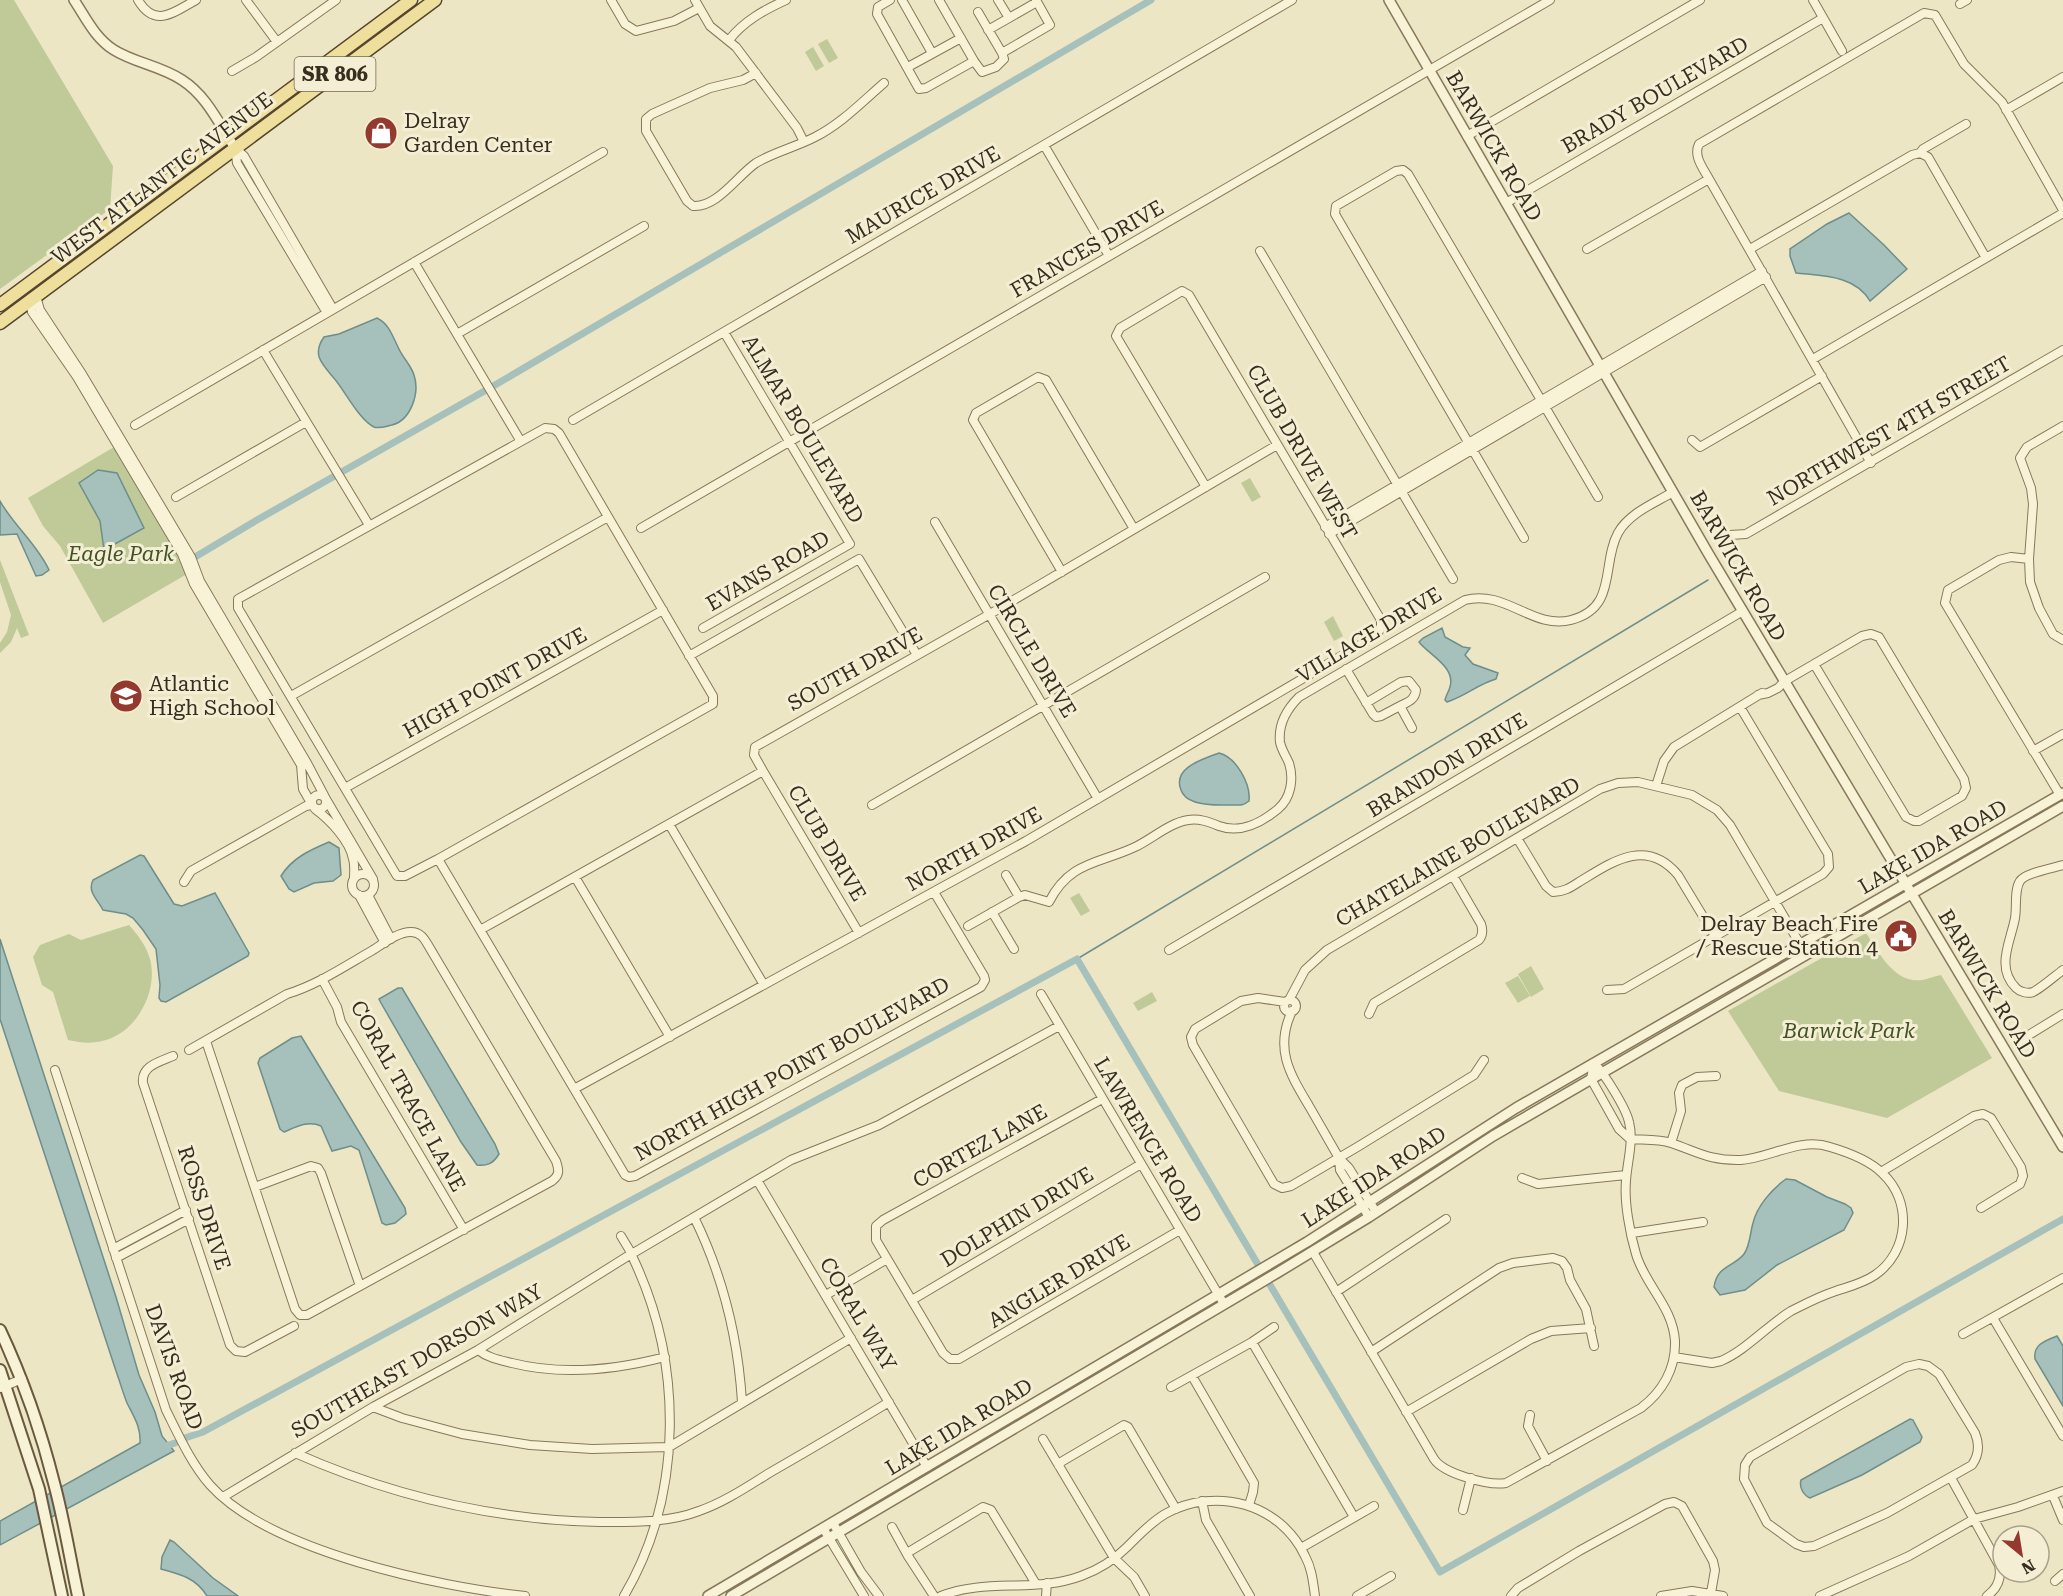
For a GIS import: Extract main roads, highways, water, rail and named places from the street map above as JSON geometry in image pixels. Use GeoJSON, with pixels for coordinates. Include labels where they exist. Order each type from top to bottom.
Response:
{"type":"FeatureCollection","features":[{"type":"Feature","properties":{"kind":"main road","name":"WEST ATLANTIC AVENUE"},"geometry":{"type":"LineString","coordinates":[[0,305],[411,0]]}},
{"type":"Feature","properties":{"kind":"main road","name":"WEST ATLANTIC AVENUE"},"geometry":{"type":"LineString","coordinates":[[0,323],[435,0]]}},
{"type":"Feature","properties":{"kind":"main road"},"geometry":{"type":"LineString","coordinates":[[386,19],[394,30]]}},
{"type":"Feature","properties":{"kind":"main road"},"geometry":{"type":"LineString","coordinates":[[33,298],[31,291],[44,273]]}},
{"type":"Feature","properties":{"kind":"main road"},"geometry":{"type":"LineString","coordinates":[[0,1330],[22,1379],[55,1485],[78,1596]]}},
{"type":"Feature","properties":{"kind":"main road"},"geometry":{"type":"LineString","coordinates":[[0,1370],[3,1386],[39,1489],[62,1596]]}},
{"type":"Feature","properties":{"kind":"water"},"geometry":{"type":"Polygon","coordinates":[[[1849,213],[1907,269],[1870,301],[1856,286],[1837,278],[1796,273],[1790,256],[1790,249],[1827,224],[1849,213]]]}},
{"type":"Feature","properties":{"kind":"water"},"geometry":{"type":"Polygon","coordinates":[[[377,318],[392,334],[416,382],[415,397],[409,412],[399,422],[378,428],[368,423],[357,411],[322,363],[318,353],[324,337],[339,334],[377,318]]]}},
{"type":"Feature","properties":{"kind":"water"},"geometry":{"type":"Polygon","coordinates":[[[98,470],[117,473],[144,528],[104,550],[100,521],[79,483],[98,470]]]}},
{"type":"Feature","properties":{"kind":"water"},"geometry":{"type":"Polygon","coordinates":[[[0,501],[44,561],[49,570],[42,575],[36,576],[17,534],[0,535],[0,501]]]}},
{"type":"Feature","properties":{"kind":"water"},"geometry":{"type":"Polygon","coordinates":[[[1442,628],[1445,637],[1463,647],[1470,648],[1465,655],[1473,664],[1498,673],[1496,679],[1447,702],[1445,700],[1451,680],[1449,673],[1419,642],[1442,628]]]}},
{"type":"Feature","properties":{"kind":"water"},"geometry":{"type":"Polygon","coordinates":[[[1219,753],[1236,765],[1245,779],[1249,801],[1245,804],[1204,804],[1191,800],[1182,792],[1179,782],[1185,770],[1219,753]]]}},
{"type":"Feature","properties":{"kind":"water"},"geometry":{"type":"Polygon","coordinates":[[[329,842],[339,848],[341,875],[333,881],[314,883],[294,892],[289,889],[281,876],[290,864],[302,855],[329,842]]]}},
{"type":"Feature","properties":{"kind":"water"},"geometry":{"type":"Polygon","coordinates":[[[140,855],[144,856],[174,904],[182,906],[215,893],[249,953],[248,956],[166,1002],[159,998],[156,949],[133,918],[126,914],[103,910],[91,888],[93,880],[140,855]]]}},
{"type":"Feature","properties":{"kind":"water"},"geometry":{"type":"Polygon","coordinates":[[[0,939],[139,1375],[155,1412],[162,1436],[174,1451],[0,1545],[0,1521],[140,1443],[140,1437],[0,1019],[0,939]]]}},
{"type":"Feature","properties":{"kind":"water"},"geometry":{"type":"Polygon","coordinates":[[[402,988],[495,1144],[499,1154],[490,1164],[477,1165],[461,1142],[381,1003],[379,999],[402,988]]]}},
{"type":"Feature","properties":{"kind":"water"},"geometry":{"type":"Polygon","coordinates":[[[301,1036],[405,1208],[406,1214],[395,1223],[386,1225],[382,1223],[359,1150],[351,1146],[332,1151],[321,1126],[316,1124],[302,1125],[284,1132],[280,1129],[258,1063],[260,1058],[292,1038],[301,1036]]]}},
{"type":"Feature","properties":{"kind":"water"},"geometry":{"type":"Polygon","coordinates":[[[1786,1179],[1795,1180],[1851,1208],[1853,1213],[1844,1230],[1777,1265],[1745,1290],[1720,1295],[1714,1287],[1719,1274],[1744,1254],[1758,1210],[1770,1193],[1786,1179]]]}},
{"type":"Feature","properties":{"kind":"water"},"geometry":{"type":"Polygon","coordinates":[[[2057,1336],[2063,1346],[2063,1406],[2035,1359],[2038,1347],[2057,1336]]]}},
{"type":"Feature","properties":{"kind":"water"},"geometry":{"type":"Polygon","coordinates":[[[1910,1419],[1913,1420],[1922,1437],[1920,1442],[1862,1475],[1810,1498],[1804,1493],[1801,1480],[1910,1419]]]}},
{"type":"Feature","properties":{"kind":"water"},"geometry":{"type":"Polygon","coordinates":[[[170,1540],[213,1578],[238,1596],[207,1596],[193,1581],[161,1569],[162,1557],[170,1540]]]}},
{"type":"Feature","properties":{"kind":"waterway"},"geometry":{"type":"LineString","coordinates":[[195,557],[495,385],[1151,0]]}},
{"type":"Feature","properties":{"kind":"waterway"},"geometry":{"type":"LineString","coordinates":[[1077,959],[1708,580]]}},
{"type":"Feature","properties":{"kind":"waterway"},"geometry":{"type":"LineString","coordinates":[[185,1438],[203,1432],[1077,959],[1440,1572],[2063,1219]]}},
{"type":"Feature","properties":{"kind":"waterway"},"geometry":{"type":"LineString","coordinates":[[160,1448],[175,1443]]}},
{"type":"Feature","properties":{"kind":"place","name":"Delray Garden Center"},"geometry":{"type":"Point","coordinates":[381,133]}},
{"type":"Feature","properties":{"kind":"place","name":"Atlantic High School"},"geometry":{"type":"Point","coordinates":[126,696]}},
{"type":"Feature","properties":{"kind":"place","name":"Delray Beach Fire / Rescue Station 4"},"geometry":{"type":"Point","coordinates":[1901,936]}},
{"type":"Feature","properties":{"kind":"park label","name":"Eagle Park"},"geometry":{"type":"Point","coordinates":[121,554]}},
{"type":"Feature","properties":{"kind":"park label","name":"Barwick Park"},"geometry":{"type":"Point","coordinates":[1849,1031]}}]}
